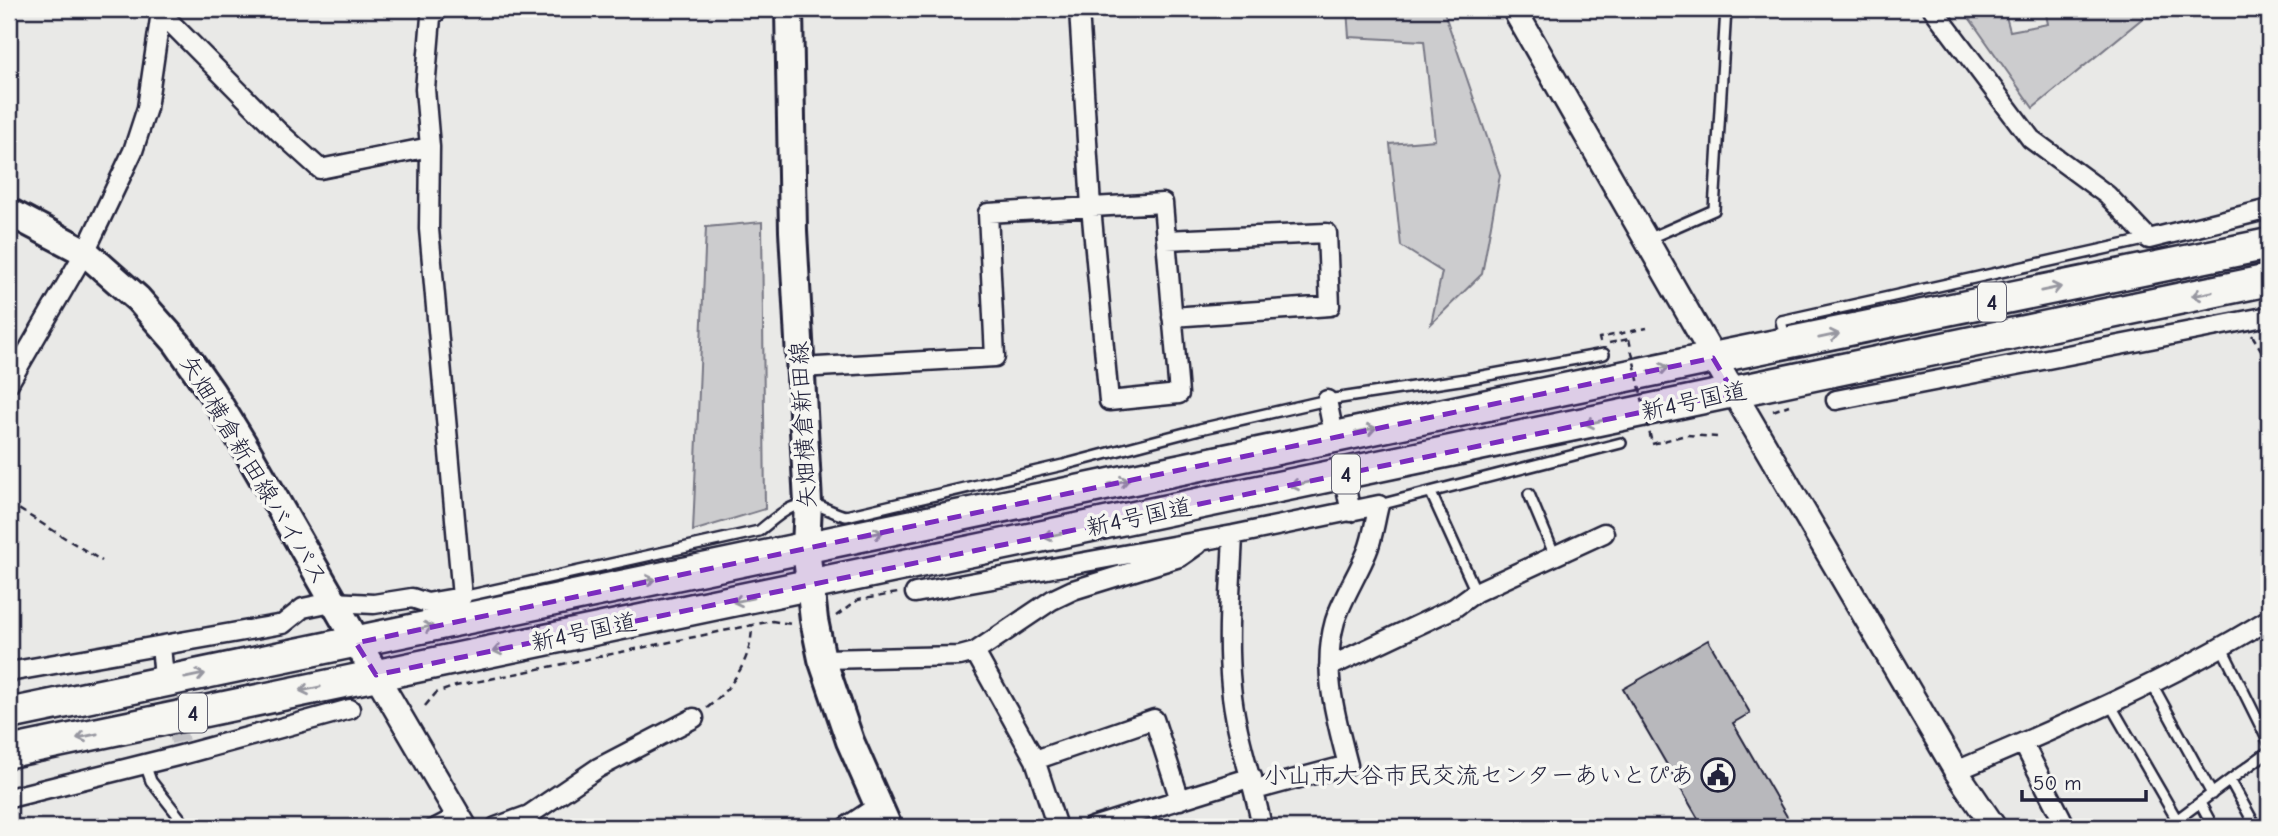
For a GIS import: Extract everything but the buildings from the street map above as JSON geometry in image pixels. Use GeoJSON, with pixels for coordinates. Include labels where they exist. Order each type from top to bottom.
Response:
{"type":"FeatureCollection","features":[{"type":"Feature","properties":{"kind":"highway","name":"新4号国道"},"geometry":{"type":"LineString","coordinates":[[9,714],[2269,244]]}},
{"type":"Feature","properties":{"kind":"highway","name":"新4号国道"},"geometry":{"type":"LineString","coordinates":[[9,752],[2269,280]]}},
{"type":"Feature","properties":{"kind":"main road","name":"矢畑横倉新田線"},"geometry":{"type":"LineString","coordinates":[[789,9],[793,231],[808,503],[806,548],[810,586],[822,659],[837,708],[883,816]]}},
{"type":"Feature","properties":{"kind":"main road","name":"矢畑横倉新田線バイパス"},"geometry":{"type":"LineString","coordinates":[[9,212],[85,252],[138,299],[177,344],[242,442],[376,675]]}},
{"type":"Feature","properties":{"kind":"street"},"geometry":{"type":"LineString","coordinates":[[9,672],[283,624],[303,608],[332,602],[374,604],[412,598],[427,603],[462,597],[429,229],[430,147],[426,77],[430,17],[439,9]]}},
{"type":"Feature","properties":{"kind":"street"},"geometry":{"type":"LineString","coordinates":[[800,368],[995,357],[988,213],[1091,207],[1163,203],[1179,394],[1109,401],[1091,207],[1079,9]]}},
{"type":"Feature","properties":{"kind":"street"},"geometry":{"type":"LineString","coordinates":[[1514,9],[1648,239],[1713,358],[1956,771],[1994,827]]}},
{"type":"Feature","properties":{"kind":"street"},"geometry":{"type":"LineString","coordinates":[[1933,9],[2031,139],[2106,195],[2149,239],[2269,209]]}},
{"type":"Feature","properties":{"kind":"street"},"geometry":{"type":"LineString","coordinates":[[159,11],[278,131],[320,169],[430,147]]}},
{"type":"Feature","properties":{"kind":"street"},"geometry":{"type":"LineString","coordinates":[[9,383],[85,252],[133,151],[148,108],[159,11]]}},
{"type":"Feature","properties":{"kind":"street"},"geometry":{"type":"LineString","coordinates":[[1166,240],[1327,233],[1330,306],[1172,317]]}},
{"type":"Feature","properties":{"kind":"street"},"geometry":{"type":"LineString","coordinates":[[1836,400],[2269,316]]}},
{"type":"Feature","properties":{"kind":"street"},"geometry":{"type":"LineString","coordinates":[[1327,400],[1331,420]]}},
{"type":"Feature","properties":{"kind":"street"},"geometry":{"type":"LineString","coordinates":[[1346,489],[1351,512]]}},
{"type":"Feature","properties":{"kind":"street"},"geometry":{"type":"LineString","coordinates":[[915,593],[1233,536],[1379,505],[1367,552],[1335,623],[1329,667],[1332,698],[1348,765],[1180,800],[1092,827]]}},
{"type":"Feature","properties":{"kind":"street"},"geometry":{"type":"LineString","coordinates":[[1329,667],[1454,608],[1476,592],[1604,533]]}},
{"type":"Feature","properties":{"kind":"street"},"geometry":{"type":"LineString","coordinates":[[1233,536],[1229,621],[1231,686],[1239,733],[1254,784],[1262,827]]}},
{"type":"Feature","properties":{"kind":"street"},"geometry":{"type":"LineString","coordinates":[[822,659],[960,656],[975,652],[1052,600],[1073,590],[1180,557],[1201,541]]}},
{"type":"Feature","properties":{"kind":"street"},"geometry":{"type":"LineString","coordinates":[[1956,771],[2152,684],[2222,648],[2269,619]]}},
{"type":"Feature","properties":{"kind":"street"},"geometry":{"type":"LineString","coordinates":[[161,646],[163,667]]}},
{"type":"Feature","properties":{"kind":"street"},"geometry":{"type":"LineString","coordinates":[[975,652],[1035,761],[1057,827]]}},
{"type":"Feature","properties":{"kind":"street"},"geometry":{"type":"LineString","coordinates":[[376,675],[461,820]]}},
{"type":"Feature","properties":{"kind":"street"},"geometry":{"type":"LineString","coordinates":[[9,798],[145,764],[181,748],[350,709]]}},
{"type":"Feature","properties":{"kind":"street"},"geometry":{"type":"LineString","coordinates":[[496,827],[529,815],[598,768],[694,718]]}},
{"type":"Feature","properties":{"kind":"street"},"geometry":{"type":"LineString","coordinates":[[1035,761],[1154,719],[1180,800]]}},
{"type":"Feature","properties":{"kind":"street"},"geometry":{"type":"LineString","coordinates":[[2023,743],[2066,827]]}},
{"type":"Feature","properties":{"kind":"street"},"geometry":{"type":"LineString","coordinates":[[846,827],[883,816]]}},
{"type":"Feature","properties":{"kind":"lane"},"geometry":{"type":"LineString","coordinates":[[1648,239],[1714,210],[1726,9]]}},
{"type":"Feature","properties":{"kind":"lane"},"geometry":{"type":"LineString","coordinates":[[1787,344],[1781,321],[2149,239]]}},
{"type":"Feature","properties":{"kind":"lane"},"geometry":{"type":"LineString","coordinates":[[462,597],[759,531],[794,505],[808,503],[846,516],[1327,400],[1604,354]]}},
{"type":"Feature","properties":{"kind":"lane"},"geometry":{"type":"LineString","coordinates":[[1379,505],[1431,494],[1621,443]]}},
{"type":"Feature","properties":{"kind":"lane"},"geometry":{"type":"LineString","coordinates":[[1431,494],[1476,592]]}},
{"type":"Feature","properties":{"kind":"lane"},"geometry":{"type":"LineString","coordinates":[[1529,494],[1555,556]]}},
{"type":"Feature","properties":{"kind":"lane"},"geometry":{"type":"LineString","coordinates":[[2222,648],[2269,743]]}},
{"type":"Feature","properties":{"kind":"lane"},"geometry":{"type":"LineString","coordinates":[[2152,684],[2212,794]]}},
{"type":"Feature","properties":{"kind":"lane"},"geometry":{"type":"LineString","coordinates":[[2110,703],[2177,820]]}},
{"type":"Feature","properties":{"kind":"lane"},"geometry":{"type":"LineString","coordinates":[[2167,827],[2269,751]]}},
{"type":"Feature","properties":{"kind":"lane"},"geometry":{"type":"LineString","coordinates":[[145,764],[151,780],[187,827]]}},
{"type":"Feature","properties":{"kind":"lane"},"geometry":{"type":"LineString","coordinates":[[2230,780],[2256,827]]}},
{"type":"Feature","properties":{"kind":"lane"},"geometry":{"type":"LineString","coordinates":[[2200,803],[2213,827]]}},
{"type":"Feature","properties":{"kind":"lane"},"geometry":{"type":"LineString","coordinates":[[428,827],[461,820]]}},
{"type":"Feature","properties":{"kind":"path"},"geometry":{"type":"LineString","coordinates":[[2242,321],[2269,363]]}},
{"type":"Feature","properties":{"kind":"path"},"geometry":{"type":"LineString","coordinates":[[1647,328],[1600,338],[1601,344],[1629,339],[1652,444],[1686,435],[1717,437]]}},
{"type":"Feature","properties":{"kind":"path"},"geometry":{"type":"LineString","coordinates":[[9,502],[102,561]]}},
{"type":"Feature","properties":{"kind":"path"},"geometry":{"type":"LineString","coordinates":[[835,617],[858,600],[904,592],[915,593]]}},
{"type":"Feature","properties":{"kind":"path"},"geometry":{"type":"LineString","coordinates":[[425,706],[436,693],[456,686],[772,621],[790,624]]}},
{"type":"Feature","properties":{"kind":"path"},"geometry":{"type":"LineString","coordinates":[[694,718],[718,699],[737,675],[752,645],[752,625]]}},
{"type":"Feature","properties":{"kind":"highlighted area"},"geometry":{"type":"Polygon","coordinates":[[[1713,358],[1734,393],[376,675],[356,643],[1713,358]]]}},
{"type":"Feature","properties":{"kind":"shaded area"},"geometry":{"type":"Polygon","coordinates":[[[1347,9],[1443,9],[1500,175],[1482,274],[1431,324],[1442,272],[1401,246],[1390,144],[1435,140],[1424,41],[1349,37],[1347,9]]]}},
{"type":"Feature","properties":{"kind":"shaded area"},"geometry":{"type":"Polygon","coordinates":[[[1963,9],[2004,9],[2010,31],[2048,24],[2045,9],[2139,9],[2144,17],[2033,108],[1963,9]]]}},
{"type":"Feature","properties":{"kind":"shaded area"},"geometry":{"type":"Polygon","coordinates":[[[762,222],[765,509],[693,531],[706,227],[762,222]]]}},
{"type":"Feature","properties":{"kind":"tunnel"},"geometry":{"type":"LineString","coordinates":[[164,673],[180,742]]}},
{"type":"Feature","properties":{"kind":"place","name":"小山市大谷市民交流センターあいとぴあ"},"geometry":{"type":"Point","coordinates":[1718,775]}}]}
